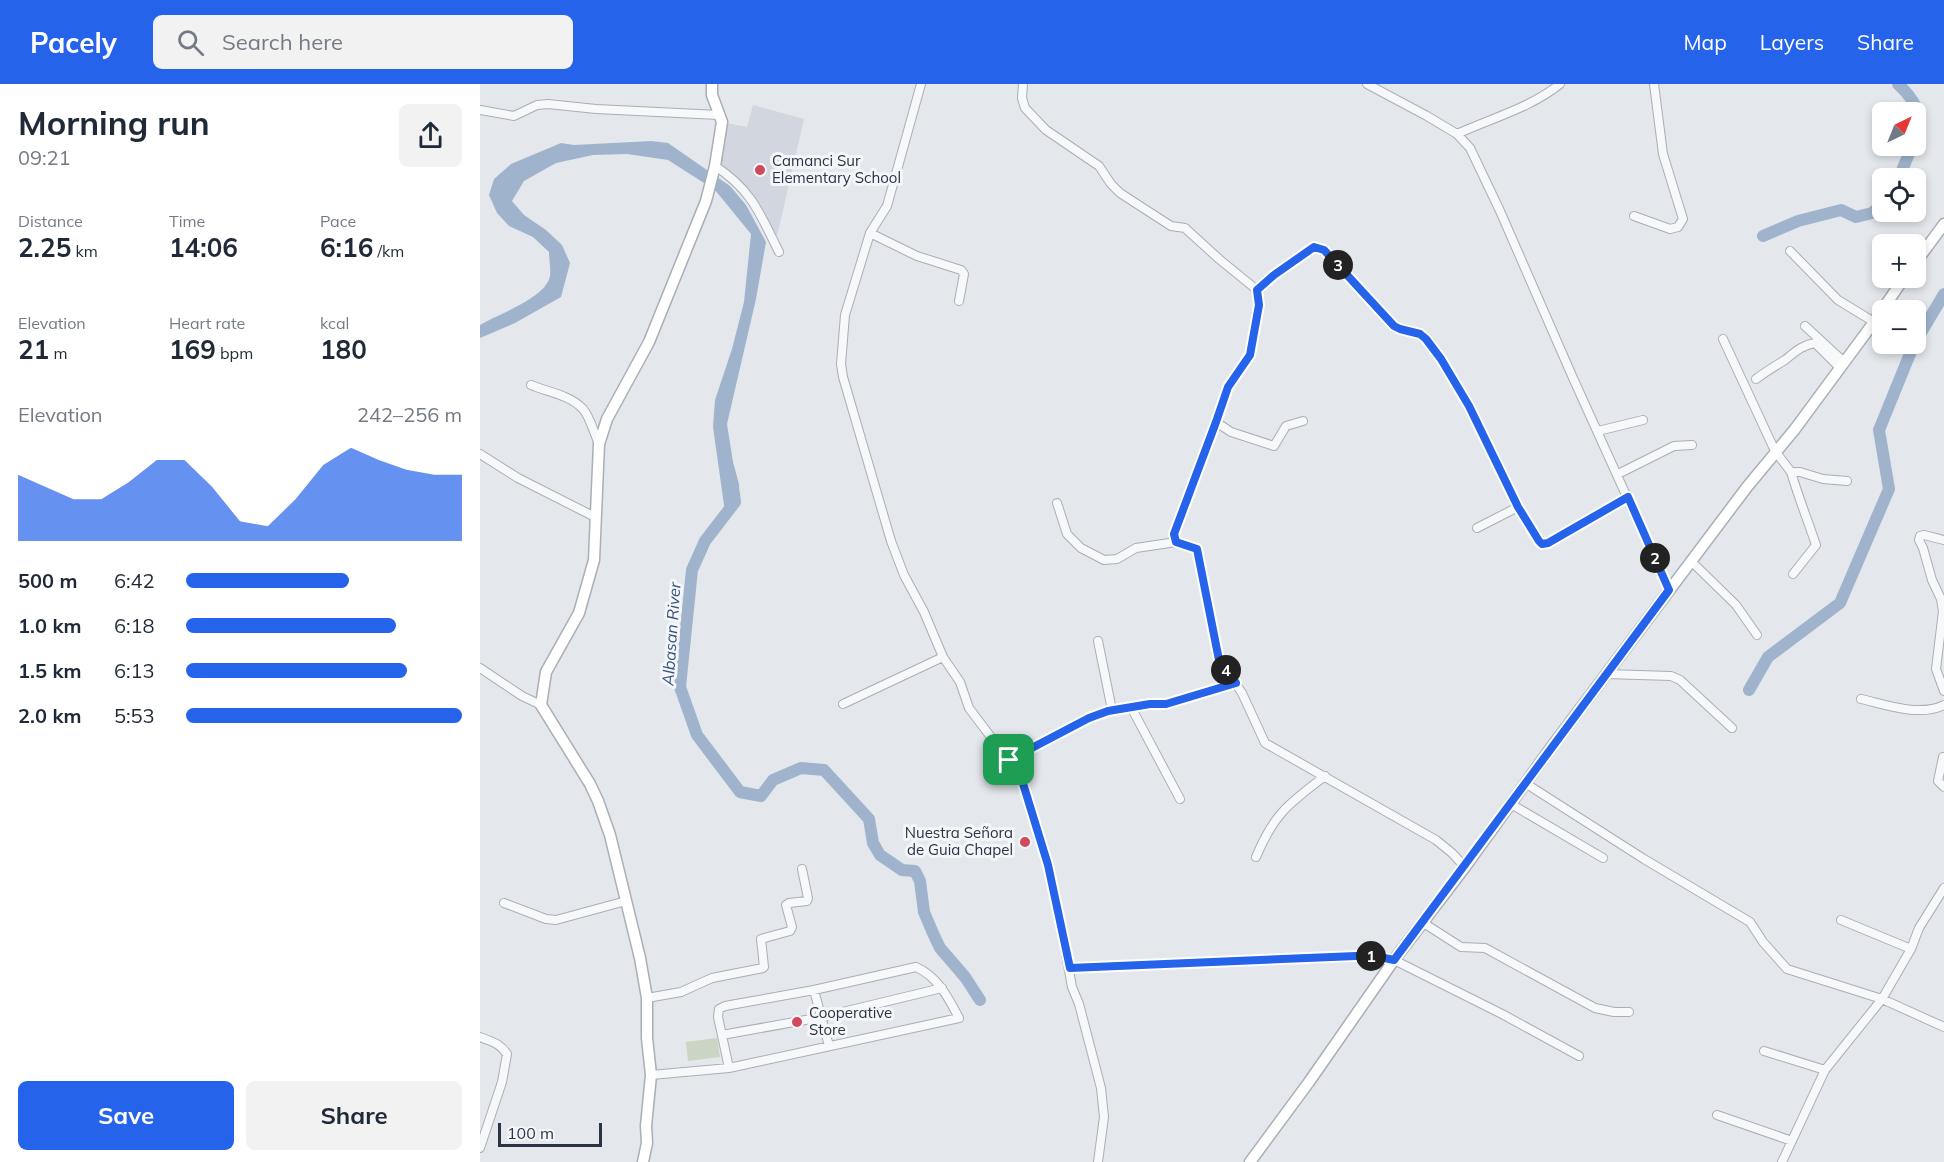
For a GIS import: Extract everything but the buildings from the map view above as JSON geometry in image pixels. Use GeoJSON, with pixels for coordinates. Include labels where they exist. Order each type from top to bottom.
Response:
{"type":"FeatureCollection","features":[{"type":"Feature","properties":{"kind":"street"},"geometry":{"type":"LineString","coordinates":[[541,705],[546,672],[579,613],[594,560],[599,444],[607,418],[649,342],[706,201],[722,123],[712,95],[712,84]]}},
{"type":"Feature","properties":{"kind":"street"},"geometry":{"type":"LineString","coordinates":[[921,84],[887,206],[870,233],[845,315],[841,364],[843,377],[891,541],[904,575],[924,612],[943,657],[960,682],[969,708],[1021,777],[1045,855],[1070,968],[1072,987],[1093,1054],[1104,1102],[1098,1162]]}},
{"type":"Feature","properties":{"kind":"street"},"geometry":{"type":"LineString","coordinates":[[1023,84],[1022,98],[1025,108],[1046,130],[1099,166],[1119,193],[1171,226],[1185,228],[1257,290],[1259,305],[1250,355],[1228,387],[1174,534],[1176,542]]}},
{"type":"Feature","properties":{"kind":"street"},"geometry":{"type":"LineString","coordinates":[[1367,84],[1457,134],[1470,148],[1669,590]]}},
{"type":"Feature","properties":{"kind":"street"},"geometry":{"type":"LineString","coordinates":[[1457,134],[1519,109],[1548,94],[1560,84]]}},
{"type":"Feature","properties":{"kind":"street"},"geometry":{"type":"LineString","coordinates":[[1634,216],[1670,229],[1678,227],[1683,219],[1663,154],[1654,84]]}},
{"type":"Feature","properties":{"kind":"street"},"geometry":{"type":"LineString","coordinates":[[480,110],[514,116],[537,105],[548,104],[597,109],[719,115]]}},
{"type":"Feature","properties":{"kind":"street"},"geometry":{"type":"LineString","coordinates":[[715,166],[731,176],[752,198],[779,252]]}},
{"type":"Feature","properties":{"kind":"street"},"geometry":{"type":"LineString","coordinates":[[1926,248],[1944,224]]}},
{"type":"Feature","properties":{"kind":"street"},"geometry":{"type":"LineString","coordinates":[[870,233],[916,256],[961,270],[964,274],[959,301]]}},
{"type":"Feature","properties":{"kind":"street"},"geometry":{"type":"LineString","coordinates":[[1257,290],[1314,247],[1324,250],[1394,326],[1420,334],[1432,347],[1469,406],[1518,507],[1539,541],[1544,544],[1628,497]]}},
{"type":"Feature","properties":{"kind":"street"},"geometry":{"type":"LineString","coordinates":[[1790,251],[1838,300],[1872,321]]}},
{"type":"Feature","properties":{"kind":"street"},"geometry":{"type":"LineString","coordinates":[[1250,1162],[1524,783],[1872,325]]}},
{"type":"Feature","properties":{"kind":"street"},"geometry":{"type":"LineString","coordinates":[[1804,326],[1841,365]]}},
{"type":"Feature","properties":{"kind":"street"},"geometry":{"type":"LineString","coordinates":[[1723,339],[1775,451],[1791,472],[1816,545],[1793,574]]}},
{"type":"Feature","properties":{"kind":"street"},"geometry":{"type":"LineString","coordinates":[[1756,379],[1798,348],[1811,343],[1815,343],[1841,365]]}},
{"type":"Feature","properties":{"kind":"street"},"geometry":{"type":"LineString","coordinates":[[531,385],[568,398],[584,410],[599,444]]}},
{"type":"Feature","properties":{"kind":"street"},"geometry":{"type":"LineString","coordinates":[[1598,431],[1643,420]]}},
{"type":"Feature","properties":{"kind":"street"},"geometry":{"type":"LineString","coordinates":[[1216,422],[1231,432],[1274,446],[1286,426],[1303,421]]}},
{"type":"Feature","properties":{"kind":"street"},"geometry":{"type":"LineString","coordinates":[[1618,474],[1674,446],[1692,445]]}},
{"type":"Feature","properties":{"kind":"street"},"geometry":{"type":"LineString","coordinates":[[480,454],[518,478],[595,517]]}},
{"type":"Feature","properties":{"kind":"street"},"geometry":{"type":"LineString","coordinates":[[1791,472],[1800,472],[1823,479],[1847,481]]}},
{"type":"Feature","properties":{"kind":"street"},"geometry":{"type":"LineString","coordinates":[[1057,503],[1067,534],[1081,548],[1104,560],[1117,559],[1136,548],[1176,542],[1197,549],[1219,660],[1236,683],[1265,743],[1436,840],[1465,867]]}},
{"type":"Feature","properties":{"kind":"street"},"geometry":{"type":"LineString","coordinates":[[1477,528],[1518,507]]}},
{"type":"Feature","properties":{"kind":"street"},"geometry":{"type":"LineString","coordinates":[[1944,540],[1924,535],[1920,536],[1919,540],[1941,599],[1943,611],[1936,669],[1944,691]]}},
{"type":"Feature","properties":{"kind":"street"},"geometry":{"type":"LineString","coordinates":[[1691,561],[1736,605],[1757,635]]}},
{"type":"Feature","properties":{"kind":"street"},"geometry":{"type":"LineString","coordinates":[[1098,641],[1112,710]]}},
{"type":"Feature","properties":{"kind":"street"},"geometry":{"type":"LineString","coordinates":[[843,704],[943,657]]}},
{"type":"Feature","properties":{"kind":"street"},"geometry":{"type":"LineString","coordinates":[[480,668],[522,696],[541,705],[590,784],[610,835],[640,958],[647,998],[646,1038],[651,1075],[646,1126],[647,1143],[643,1162]]}},
{"type":"Feature","properties":{"kind":"street"},"geometry":{"type":"LineString","coordinates":[[1606,674],[1671,676],[1680,680],[1732,728]]}},
{"type":"Feature","properties":{"kind":"street"},"geometry":{"type":"LineString","coordinates":[[1009,760],[1089,718],[1112,710],[1166,704],[1236,683]]}},
{"type":"Feature","properties":{"kind":"street"},"geometry":{"type":"LineString","coordinates":[[1861,699],[1903,709],[1934,709],[1944,705]]}},
{"type":"Feature","properties":{"kind":"street"},"geometry":{"type":"LineString","coordinates":[[1131,707],[1180,799]]}},
{"type":"Feature","properties":{"kind":"street"},"geometry":{"type":"LineString","coordinates":[[1943,757],[1938,780],[1944,787]]}},
{"type":"Feature","properties":{"kind":"street"},"geometry":{"type":"LineString","coordinates":[[1256,857],[1280,813],[1325,776]]}},
{"type":"Feature","properties":{"kind":"street"},"geometry":{"type":"LineString","coordinates":[[1524,783],[1644,859],[1750,922],[1763,942],[1787,969],[1882,999],[1944,1027]]}},
{"type":"Feature","properties":{"kind":"street"},"geometry":{"type":"LineString","coordinates":[[1510,804],[1603,858]]}},
{"type":"Feature","properties":{"kind":"street"},"geometry":{"type":"LineString","coordinates":[[647,998],[681,992],[712,978],[763,968],[761,939],[789,931],[792,927],[786,905],[807,901],[802,869]]}},
{"type":"Feature","properties":{"kind":"street"},"geometry":{"type":"LineString","coordinates":[[1782,1162],[1825,1070],[1882,999],[1911,949],[1919,928],[1944,888]]}},
{"type":"Feature","properties":{"kind":"street"},"geometry":{"type":"LineString","coordinates":[[504,903],[546,919],[556,920],[626,901]]}},
{"type":"Feature","properties":{"kind":"street"},"geometry":{"type":"LineString","coordinates":[[1841,920],[1911,949]]}},
{"type":"Feature","properties":{"kind":"street"},"geometry":{"type":"LineString","coordinates":[[1422,922],[1461,947],[1485,948],[1595,1008],[1629,1012]]}},
{"type":"Feature","properties":{"kind":"street"},"geometry":{"type":"LineString","coordinates":[[1070,968],[1375,956],[1394,960],[1502,1014],[1579,1056]]}},
{"type":"Feature","properties":{"kind":"street"},"geometry":{"type":"LineString","coordinates":[[651,1075],[729,1068],[959,1018],[942,988],[927,972],[916,967],[814,990],[725,1006],[719,1009],[718,1017],[729,1068]]}},
{"type":"Feature","properties":{"kind":"street"},"geometry":{"type":"LineString","coordinates":[[723,1035],[822,1017],[942,988]]}},
{"type":"Feature","properties":{"kind":"street"},"geometry":{"type":"LineString","coordinates":[[814,990],[829,1046]]}},
{"type":"Feature","properties":{"kind":"street"},"geometry":{"type":"LineString","coordinates":[[480,1037],[502,1047],[507,1054],[502,1082],[480,1148]]}},
{"type":"Feature","properties":{"kind":"street"},"geometry":{"type":"LineString","coordinates":[[1764,1051],[1825,1070]]}},
{"type":"Feature","properties":{"kind":"street"},"geometry":{"type":"LineString","coordinates":[[1717,1115],[1792,1142]]}},
{"type":"Feature","properties":{"kind":"shaded area","name":"Camanci Sur Elementary School"},"geometry":{"type":"Polygon","coordinates":[[[753,105],[804,119],[777,236],[755,198],[736,177],[717,164],[726,123],[747,127],[753,105]]]}},
{"type":"Feature","properties":{"kind":"green space"},"geometry":{"type":"Polygon","coordinates":[[[717,1038],[720,1057],[688,1061],[686,1042],[717,1038]]]}},
{"type":"Feature","properties":{"kind":"water"},"geometry":{"type":"Polygon","coordinates":[[[651,141],[668,143],[730,186],[746,205],[766,242],[756,299],[727,424],[739,484],[740,503],[725,512],[713,427],[715,400],[732,349],[744,302],[751,234],[715,190],[668,160],[627,154],[593,155],[556,163],[524,181],[512,201],[524,215],[546,230],[562,245],[570,263],[561,297],[515,323],[480,338],[480,325],[531,298],[547,284],[550,276],[549,252],[533,237],[509,226],[497,213],[489,195],[494,179],[511,164],[561,143],[574,145],[651,141]]]}},
{"type":"Feature","properties":{"kind":"waterway"},"geometry":{"type":"LineString","coordinates":[[1898,84],[1913,102]]}},
{"type":"Feature","properties":{"kind":"waterway"},"geometry":{"type":"LineString","coordinates":[[1903,168],[1908,156]]}},
{"type":"Feature","properties":{"kind":"waterway"},"geometry":{"type":"LineString","coordinates":[[1763,236],[1798,221],[1841,210],[1856,217],[1872,213]]}},
{"type":"Feature","properties":{"kind":"waterway"},"geometry":{"type":"LineString","coordinates":[[1926,324],[1944,294]]}},
{"type":"Feature","properties":{"kind":"waterway"},"geometry":{"type":"LineString","coordinates":[[1749,690],[1768,657],[1840,603],[1889,489],[1879,430],[1910,354]]}},
{"type":"Feature","properties":{"kind":"waterway","name":"Albasan River"},"geometry":{"type":"LineString","coordinates":[[734,494],[735,502],[705,541],[692,570],[680,687],[697,735],[740,792],[761,796],[773,780],[801,768],[824,770],[869,819],[873,843],[880,855],[902,870],[915,871],[920,881],[924,912],[940,948],[965,977],[980,1000]]}},
{"type":"Feature","properties":{"kind":"place","name":"Camanci Sur Elementary School"},"geometry":{"type":"Point","coordinates":[760,170]}},
{"type":"Feature","properties":{"kind":"place","name":"Nuestra Señora de Guia Chapel"},"geometry":{"type":"Point","coordinates":[1025,842]}},
{"type":"Feature","properties":{"kind":"place","name":"Cooperative Store"},"geometry":{"type":"Point","coordinates":[797,1022]}},
{"type":"Feature","properties":{"kind":"route"},"geometry":{"type":"LineString","coordinates":[[1314,247],[1324,250],[1394,326],[1420,334],[1426,339],[1441,359],[1469,406],[1518,507],[1542,544],[1548,543],[1628,497],[1669,590],[1394,960],[1375,956],[1356,956],[1070,968],[1048,865],[1021,777],[1009,760],[1089,718],[1108,711],[1150,704],[1166,704],[1236,683],[1219,660],[1197,549],[1176,542],[1174,534],[1228,387],[1250,355],[1259,305],[1257,290],[1314,247]]}}]}
